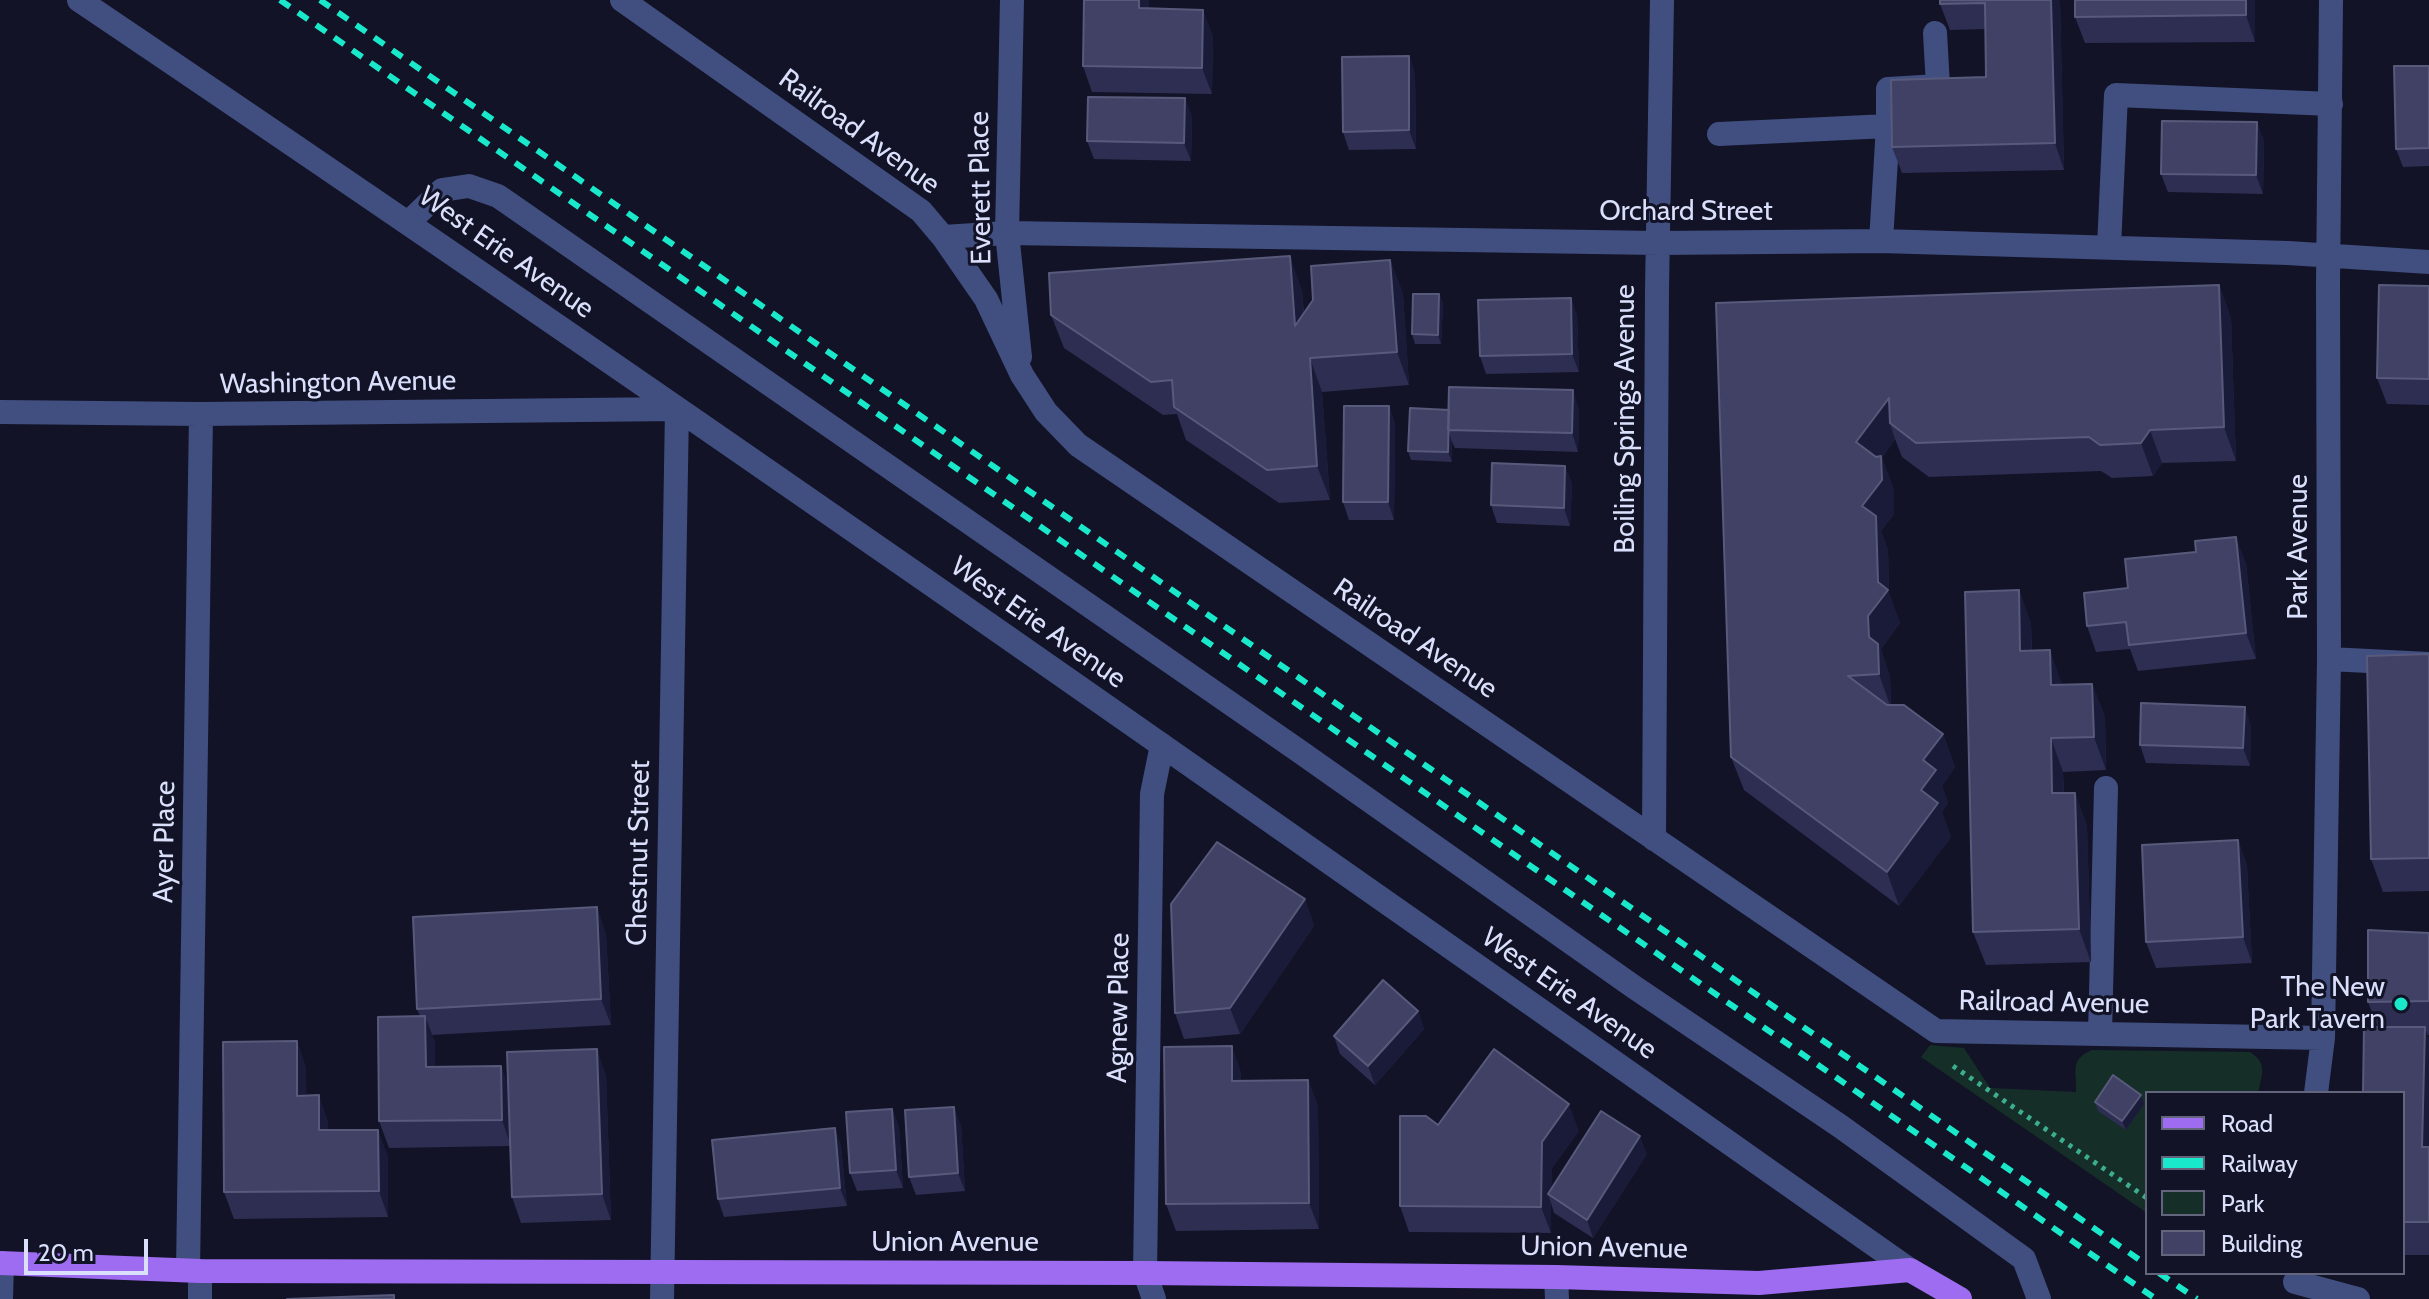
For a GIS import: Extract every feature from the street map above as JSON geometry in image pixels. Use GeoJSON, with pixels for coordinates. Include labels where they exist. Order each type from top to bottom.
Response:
{"type":"FeatureCollection","features":[{"type":"Feature","properties":{"kind":"main road","name":"Union Avenue"},"geometry":{"type":"LineString","coordinates":[[1,1263],[194,1270],[1145,1273],[1556,1288],[1760,1291],[1910,1270]]}},
{"type":"Feature","properties":{"kind":"main road"},"geometry":{"type":"LineString","coordinates":[[1910,1270],[1947,1299]]}},
{"type":"Feature","properties":{"kind":"main road","name":"West Erie Avenue"},"geometry":{"type":"LineString","coordinates":[[1910,1270],[1960,1299]]}},
{"type":"Feature","properties":{"kind":"street","name":"West Erie Avenue"},"geometry":{"type":"LineString","coordinates":[[79,0],[409,222],[1910,1270]]}},
{"type":"Feature","properties":{"kind":"street","name":"Railroad Avenue"},"geometry":{"type":"LineString","coordinates":[[622,0],[921,211],[986,299],[1022,375],[1046,412],[1078,445],[1936,1031],[2323,1038]]}},
{"type":"Feature","properties":{"kind":"street","name":"Everett Place"},"geometry":{"type":"LineString","coordinates":[[1012,0],[1007,233],[1022,375]]}},
{"type":"Feature","properties":{"kind":"street","name":"Boiling Springs Avenue"},"geometry":{"type":"LineString","coordinates":[[1654,839],[1662,0]]}},
{"type":"Feature","properties":{"kind":"street","name":"Park Avenue"},"geometry":{"type":"LineString","coordinates":[[2316,1091],[2323,1038],[2329,659],[2331,0]]}},
{"type":"Feature","properties":{"kind":"street"},"geometry":{"type":"LineString","coordinates":[[1881,241],[1888,89],[1938,86],[1935,33]]}},
{"type":"Feature","properties":{"kind":"street"},"geometry":{"type":"LineString","coordinates":[[2109,247],[2116,95],[2331,104]]}},
{"type":"Feature","properties":{"kind":"street"},"geometry":{"type":"LineString","coordinates":[[1719,134],[1888,126]]}},
{"type":"Feature","properties":{"kind":"street"},"geometry":{"type":"LineString","coordinates":[[409,222],[442,190],[469,186],[498,196],[1634,987],[1840,1126],[2024,1259],[2039,1299]]}},
{"type":"Feature","properties":{"kind":"street","name":"Orchard Street"},"geometry":{"type":"LineString","coordinates":[[943,237],[1007,233],[1658,243],[1881,241],[2329,255],[2429,262]]}},
{"type":"Feature","properties":{"kind":"street","name":"Washington Avenue"},"geometry":{"type":"LineString","coordinates":[[0,412],[201,414],[677,409]]}},
{"type":"Feature","properties":{"kind":"street","name":"Chestnut Street"},"geometry":{"type":"LineString","coordinates":[[662,1299],[677,409]]}},
{"type":"Feature","properties":{"kind":"street","name":"Ayer Place"},"geometry":{"type":"LineString","coordinates":[[200,1299],[194,1270],[201,414]]}},
{"type":"Feature","properties":{"kind":"street"},"geometry":{"type":"LineString","coordinates":[[2329,659],[2429,664]]}},
{"type":"Feature","properties":{"kind":"street","name":"Agnew Place"},"geometry":{"type":"LineString","coordinates":[[1154,1299],[1145,1273],[1152,794],[1162,745]]}},
{"type":"Feature","properties":{"kind":"street"},"geometry":{"type":"LineString","coordinates":[[2100,1034],[2106,788]]}},
{"type":"Feature","properties":{"kind":"street"},"geometry":{"type":"LineString","coordinates":[[1,1263],[1,1299]]}},
{"type":"Feature","properties":{"kind":"street"},"geometry":{"type":"LineString","coordinates":[[2292,1288],[2358,1299]]}},
{"type":"Feature","properties":{"kind":"path"},"geometry":{"type":"LineString","coordinates":[[1936,1031],[1934,1054],[2145,1197]]}},
{"type":"Feature","properties":{"kind":"green space"},"geometry":{"type":"Polygon","coordinates":[[[1930,1045],[1964,1048],[1990,1088],[2076,1092],[2077,1062],[2092,1050],[2250,1052],[2259,1061],[2262,1075],[2258,1091],[2145,1091],[2145,1212],[1921,1057],[1930,1045]]]}},
{"type":"Feature","properties":{"kind":"building"},"geometry":{"type":"Polygon","coordinates":[[[1084,0],[1139,0],[1139,8],[1203,10],[1202,68],[1083,66],[1084,0]]]}},
{"type":"Feature","properties":{"kind":"building"},"geometry":{"type":"Polygon","coordinates":[[[1940,0],[2051,0],[2055,143],[1892,147],[1891,80],[1986,77],[1985,3],[1940,4],[1940,0]]]}},
{"type":"Feature","properties":{"kind":"building"},"geometry":{"type":"Polygon","coordinates":[[[2075,0],[2246,0],[2246,15],[2075,17],[2075,0]]]}},
{"type":"Feature","properties":{"kind":"building"},"geometry":{"type":"Polygon","coordinates":[[[1409,56],[1409,130],[1343,132],[1342,57],[1409,56]]]}},
{"type":"Feature","properties":{"kind":"building"},"geometry":{"type":"Polygon","coordinates":[[[2394,66],[2429,66],[2429,148],[2396,149],[2394,66]]]}},
{"type":"Feature","properties":{"kind":"building"},"geometry":{"type":"Polygon","coordinates":[[[1088,97],[1185,98],[1184,143],[1087,141],[1088,97]]]}},
{"type":"Feature","properties":{"kind":"building"},"geometry":{"type":"Polygon","coordinates":[[[2162,121],[2257,122],[2256,175],[2161,174],[2162,121]]]}},
{"type":"Feature","properties":{"kind":"building"},"geometry":{"type":"Polygon","coordinates":[[[1290,256],[1295,326],[1313,300],[1311,266],[1390,260],[1397,352],[1310,358],[1317,466],[1267,470],[1174,407],[1172,380],[1151,382],[1051,315],[1049,273],[1290,256]]]}},
{"type":"Feature","properties":{"kind":"building"},"geometry":{"type":"Polygon","coordinates":[[[2219,285],[2224,427],[2150,430],[2141,443],[2100,445],[2089,437],[1916,443],[1890,423],[1889,398],[1856,442],[1876,457],[1881,456],[1882,480],[1862,506],[1876,516],[1878,582],[1888,590],[1868,616],[1869,637],[1878,644],[1879,674],[1848,676],[1887,705],[1904,705],[1943,734],[1923,760],[1936,770],[1921,790],[1938,803],[1887,872],[1731,757],[1716,303],[2219,285]]]}},
{"type":"Feature","properties":{"kind":"building"},"geometry":{"type":"Polygon","coordinates":[[[2379,285],[2429,286],[2429,379],[2377,378],[2379,285]]]}},
{"type":"Feature","properties":{"kind":"building"},"geometry":{"type":"Polygon","coordinates":[[[1413,294],[1439,294],[1438,335],[1412,334],[1413,294]]]}},
{"type":"Feature","properties":{"kind":"building"},"geometry":{"type":"Polygon","coordinates":[[[1571,298],[1572,354],[1480,356],[1478,300],[1571,298]]]}},
{"type":"Feature","properties":{"kind":"building"},"geometry":{"type":"Polygon","coordinates":[[[1449,387],[1573,390],[1572,433],[1448,430],[1449,387]]]}},
{"type":"Feature","properties":{"kind":"building"},"geometry":{"type":"Polygon","coordinates":[[[1344,406],[1389,406],[1388,502],[1343,502],[1344,406]]]}},
{"type":"Feature","properties":{"kind":"building"},"geometry":{"type":"Polygon","coordinates":[[[1410,408],[1449,410],[1448,452],[1408,451],[1410,408]]]}},
{"type":"Feature","properties":{"kind":"building"},"geometry":{"type":"Polygon","coordinates":[[[1492,463],[1565,466],[1564,508],[1491,505],[1492,463]]]}},
{"type":"Feature","properties":{"kind":"building"},"geometry":{"type":"Polygon","coordinates":[[[2236,537],[2246,633],[2129,645],[2126,622],[2087,626],[2084,593],[2128,588],[2125,559],[2196,552],[2195,541],[2236,537]]]}},
{"type":"Feature","properties":{"kind":"building"},"geometry":{"type":"Polygon","coordinates":[[[2019,590],[2020,651],[2050,650],[2051,685],[2092,684],[2094,737],[2051,738],[2052,793],[2075,793],[2079,929],[1973,932],[1965,592],[2019,590]]]}},
{"type":"Feature","properties":{"kind":"building"},"geometry":{"type":"Polygon","coordinates":[[[2429,654],[2429,858],[2371,859],[2367,656],[2429,654]]]}},
{"type":"Feature","properties":{"kind":"building"},"geometry":{"type":"Polygon","coordinates":[[[2141,703],[2245,707],[2243,748],[2140,745],[2141,703]]]}},
{"type":"Feature","properties":{"kind":"building"},"geometry":{"type":"Polygon","coordinates":[[[2238,840],[2243,937],[2146,942],[2142,845],[2238,840]]]}},
{"type":"Feature","properties":{"kind":"building"},"geometry":{"type":"Polygon","coordinates":[[[1217,842],[1305,899],[1230,1008],[1175,1013],[1171,904],[1217,842]]]}},
{"type":"Feature","properties":{"kind":"building"},"geometry":{"type":"Polygon","coordinates":[[[597,907],[601,999],[417,1009],[413,917],[597,907]]]}},
{"type":"Feature","properties":{"kind":"building"},"geometry":{"type":"Polygon","coordinates":[[[2368,930],[2429,933],[2429,1001],[2368,1002],[2368,930]]]}},
{"type":"Feature","properties":{"kind":"building"},"geometry":{"type":"Polygon","coordinates":[[[1383,980],[1418,1011],[1368,1066],[1334,1036],[1383,980]]]}},
{"type":"Feature","properties":{"kind":"building"},"geometry":{"type":"Polygon","coordinates":[[[425,1016],[426,1067],[501,1066],[502,1120],[379,1121],[378,1017],[425,1016]]]}},
{"type":"Feature","properties":{"kind":"building"},"geometry":{"type":"Polygon","coordinates":[[[2364,1027],[2425,1027],[2422,1147],[2429,1147],[2429,1222],[2405,1222],[2405,1091],[2363,1091],[2364,1027]]]}},
{"type":"Feature","properties":{"kind":"building"},"geometry":{"type":"Polygon","coordinates":[[[297,1041],[297,1096],[319,1095],[319,1130],[378,1130],[379,1191],[224,1192],[223,1042],[297,1041]]]}},
{"type":"Feature","properties":{"kind":"building"},"geometry":{"type":"Polygon","coordinates":[[[1232,1046],[1232,1081],[1308,1080],[1309,1203],[1166,1204],[1164,1047],[1232,1046]]]}},
{"type":"Feature","properties":{"kind":"building"},"geometry":{"type":"Polygon","coordinates":[[[597,1049],[602,1194],[512,1197],[507,1052],[597,1049]]]}},
{"type":"Feature","properties":{"kind":"building"},"geometry":{"type":"Polygon","coordinates":[[[1494,1049],[1569,1104],[1542,1142],[1541,1207],[1400,1206],[1400,1116],[1426,1116],[1438,1125],[1494,1049]]]}},
{"type":"Feature","properties":{"kind":"building"},"geometry":{"type":"Polygon","coordinates":[[[2113,1075],[2141,1095],[2122,1121],[2095,1102],[2113,1075]]]}},
{"type":"Feature","properties":{"kind":"building"},"geometry":{"type":"Polygon","coordinates":[[[954,1107],[958,1173],[909,1177],[905,1110],[954,1107]]]}},
{"type":"Feature","properties":{"kind":"building"},"geometry":{"type":"Polygon","coordinates":[[[892,1109],[896,1170],[850,1173],[846,1112],[892,1109]]]}},
{"type":"Feature","properties":{"kind":"building"},"geometry":{"type":"Polygon","coordinates":[[[1601,1111],[1640,1136],[1587,1220],[1548,1194],[1601,1111]]]}},
{"type":"Feature","properties":{"kind":"building"},"geometry":{"type":"Polygon","coordinates":[[[835,1128],[840,1188],[718,1199],[712,1140],[835,1128]]]}},
{"type":"Feature","properties":{"kind":"building"},"geometry":{"type":"Polygon","coordinates":[[[394,1295],[394,1299],[287,1299],[394,1295]]]}},
{"type":"Feature","properties":{"kind":"railway"},"geometry":{"type":"LineString","coordinates":[[280,0],[2156,1299]]}},
{"type":"Feature","properties":{"kind":"railway"},"geometry":{"type":"LineString","coordinates":[[320,0],[2145,1264]]}},
{"type":"Feature","properties":{"kind":"railway"},"geometry":{"type":"LineString","coordinates":[[2162,1275],[2197,1299]]}},
{"type":"Feature","properties":{"kind":"place","name":"The New Park Tavern"},"geometry":{"type":"Point","coordinates":[2401,1004]}}]}
